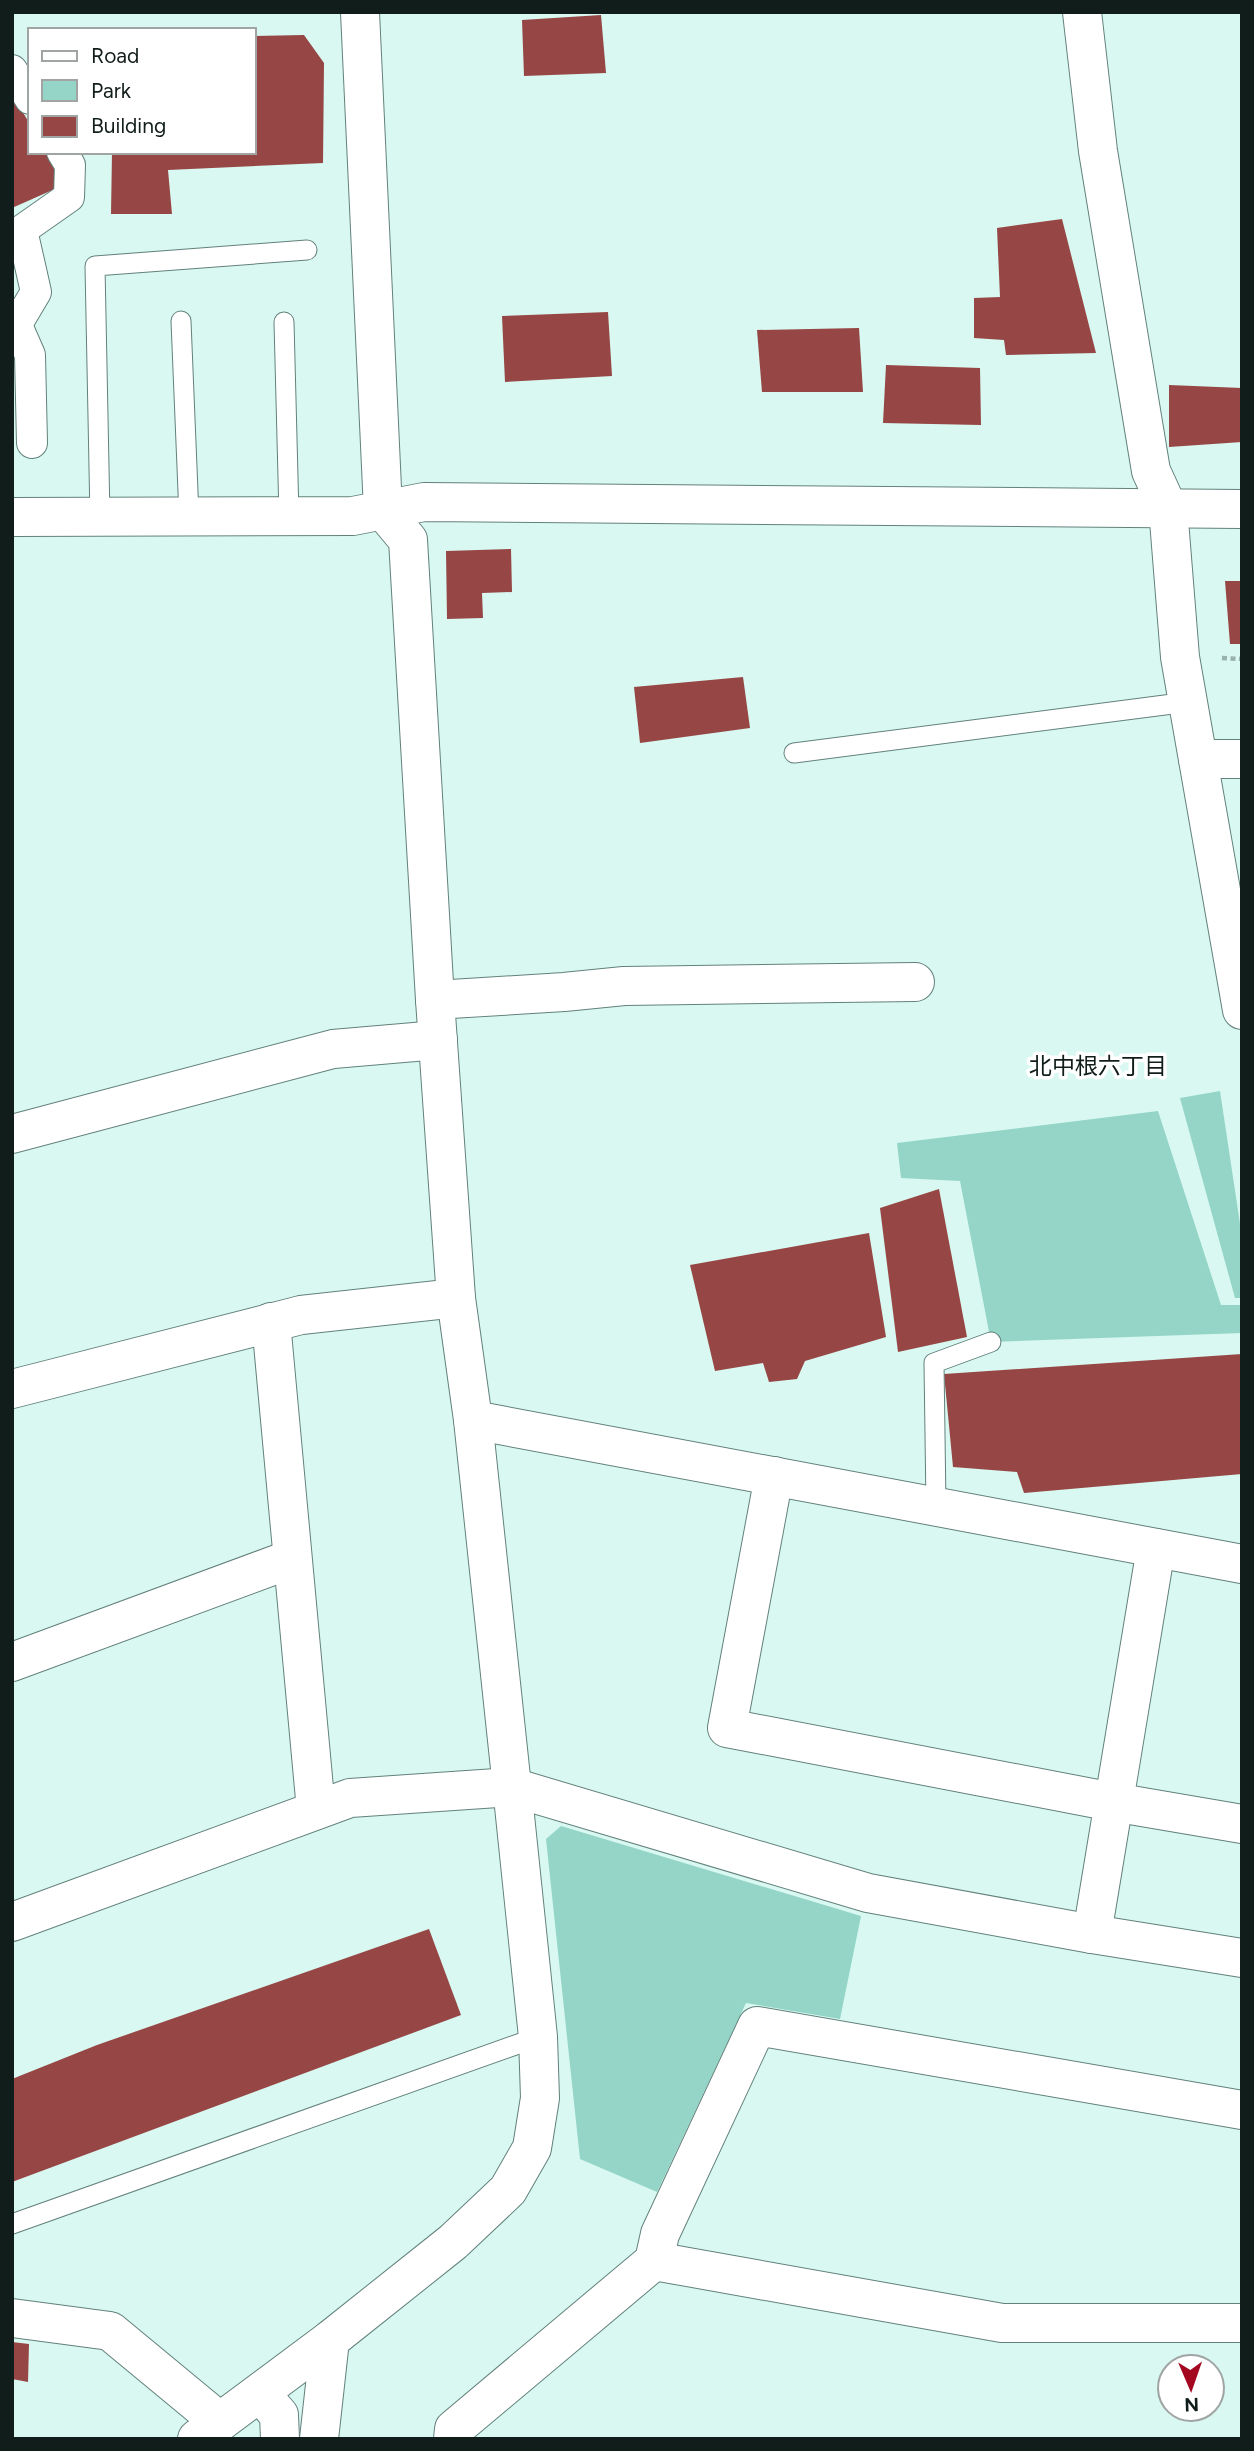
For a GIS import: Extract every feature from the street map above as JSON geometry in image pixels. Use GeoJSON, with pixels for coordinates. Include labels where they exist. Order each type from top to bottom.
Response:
{"type":"FeatureCollection","features":[{"type":"Feature","properties":{"kind":"street"},"geometry":{"type":"LineString","coordinates":[[12,2318],[110,2331],[209,2430],[330,2340],[453,2242],[508,2190],[532,2148],[540,2098],[538,2037],[512,1787],[473,1420],[456,1298],[435,1000],[408,540],[383,510],[360,12]]}},
{"type":"Feature","properties":{"kind":"street"},"geometry":{"type":"LineString","coordinates":[[1082,12],[1098,151],[1151,471],[1168,508],[1180,657],[1198,759],[1232,895],[1242,1010]]}},
{"type":"Feature","properties":{"kind":"street"},"geometry":{"type":"LineString","coordinates":[[12,70],[28,96]]}},
{"type":"Feature","properties":{"kind":"street"},"geometry":{"type":"LineString","coordinates":[[32,443],[30,355],[14,319],[36,292],[22,230],[69,197],[70,165],[63,154]]}},
{"type":"Feature","properties":{"kind":"street"},"geometry":{"type":"LineString","coordinates":[[12,517],[353,516],[424,502],[1242,509]]}},
{"type":"Feature","properties":{"kind":"street"},"geometry":{"type":"LineString","coordinates":[[1198,759],[1242,759]]}},
{"type":"Feature","properties":{"kind":"street"},"geometry":{"type":"LineString","coordinates":[[435,1000],[624,986],[915,982]]}},
{"type":"Feature","properties":{"kind":"street"},"geometry":{"type":"LineString","coordinates":[[12,1134],[333,1049],[438,1040]]}},
{"type":"Feature","properties":{"kind":"street"},"geometry":{"type":"LineString","coordinates":[[12,1389],[301,1315],[456,1298]]}},
{"type":"Feature","properties":{"kind":"street"},"geometry":{"type":"LineString","coordinates":[[271,1322],[316,1810]]}},
{"type":"Feature","properties":{"kind":"street"},"geometry":{"type":"LineString","coordinates":[[473,1420],[1242,1564]]}},
{"type":"Feature","properties":{"kind":"street"},"geometry":{"type":"LineString","coordinates":[[774,1476],[727,1728],[1242,1824]]}},
{"type":"Feature","properties":{"kind":"street"},"geometry":{"type":"LineString","coordinates":[[1092,1934],[1156,1548]]}},
{"type":"Feature","properties":{"kind":"street"},"geometry":{"type":"LineString","coordinates":[[12,1662],[292,1559]]}},
{"type":"Feature","properties":{"kind":"street"},"geometry":{"type":"LineString","coordinates":[[12,1922],[350,1798],[512,1787],[868,1893],[1242,1958]]}},
{"type":"Feature","properties":{"kind":"street"},"geometry":{"type":"LineString","coordinates":[[453,2439],[454,2429],[654,2261],[660,2234],[757,2026],[1242,2110]]}},
{"type":"Feature","properties":{"kind":"street"},"geometry":{"type":"LineString","coordinates":[[654,2261],[1002,2323],[1242,2323]]}},
{"type":"Feature","properties":{"kind":"street"},"geometry":{"type":"LineString","coordinates":[[319,2439],[330,2340]]}},
{"type":"Feature","properties":{"kind":"street"},"geometry":{"type":"LineString","coordinates":[[260,2393],[279,2415],[280,2439]]}},
{"type":"Feature","properties":{"kind":"lane"},"geometry":{"type":"LineString","coordinates":[[100,517],[95,266],[307,250]]}},
{"type":"Feature","properties":{"kind":"lane"},"geometry":{"type":"LineString","coordinates":[[181,321],[189,516]]}},
{"type":"Feature","properties":{"kind":"lane"},"geometry":{"type":"LineString","coordinates":[[284,322],[289,516]]}},
{"type":"Feature","properties":{"kind":"lane"},"geometry":{"type":"LineString","coordinates":[[794,753],[1188,702]]}},
{"type":"Feature","properties":{"kind":"lane"},"geometry":{"type":"LineString","coordinates":[[936,1506],[934,1363],[991,1342]]}},
{"type":"Feature","properties":{"kind":"lane"},"geometry":{"type":"LineString","coordinates":[[12,2224],[538,2037]]}},
{"type":"Feature","properties":{"kind":"green space"},"geometry":{"type":"Polygon","coordinates":[[[1220,1091],[1242,1237],[1242,1298],[1235,1298],[1180,1098],[1220,1091]]]}},
{"type":"Feature","properties":{"kind":"green space"},"geometry":{"type":"Polygon","coordinates":[[[1158,1111],[1221,1305],[1242,1305],[1242,1333],[991,1342],[960,1181],[901,1178],[897,1143],[1158,1111]]]}},
{"type":"Feature","properties":{"kind":"green space"},"geometry":{"type":"Polygon","coordinates":[[[561,1826],[861,1916],[840,2019],[746,2003],[657,2192],[580,2159],[546,1839],[561,1826]]]}},
{"type":"Feature","properties":{"kind":"building"},"geometry":{"type":"Polygon","coordinates":[[[601,15],[606,73],[524,76],[522,20],[601,15]]]}},
{"type":"Feature","properties":{"kind":"building"},"geometry":{"type":"Polygon","coordinates":[[[304,35],[324,63],[323,163],[168,170],[172,214],[111,214],[112,154],[256,154],[256,36],[304,35]]]}},
{"type":"Feature","properties":{"kind":"building"},"geometry":{"type":"Polygon","coordinates":[[[12,95],[28,121],[28,154],[48,154],[66,184],[12,208],[12,95]]]}},
{"type":"Feature","properties":{"kind":"building"},"geometry":{"type":"Polygon","coordinates":[[[1062,219],[1096,353],[1006,355],[1004,340],[974,338],[974,298],[1000,297],[997,228],[1062,219]]]}},
{"type":"Feature","properties":{"kind":"building"},"geometry":{"type":"Polygon","coordinates":[[[608,312],[612,376],[505,382],[502,316],[608,312]]]}},
{"type":"Feature","properties":{"kind":"building"},"geometry":{"type":"Polygon","coordinates":[[[859,328],[863,392],[762,392],[757,330],[859,328]]]}},
{"type":"Feature","properties":{"kind":"building"},"geometry":{"type":"Polygon","coordinates":[[[886,365],[980,368],[981,425],[883,423],[886,365]]]}},
{"type":"Feature","properties":{"kind":"building"},"geometry":{"type":"Polygon","coordinates":[[[1169,385],[1242,388],[1242,442],[1169,447],[1169,385]]]}},
{"type":"Feature","properties":{"kind":"building"},"geometry":{"type":"Polygon","coordinates":[[[511,549],[512,592],[482,593],[483,618],[447,619],[446,551],[511,549]]]}},
{"type":"Feature","properties":{"kind":"building"},"geometry":{"type":"Polygon","coordinates":[[[1225,581],[1242,581],[1242,644],[1230,644],[1225,581]]]}},
{"type":"Feature","properties":{"kind":"building"},"geometry":{"type":"Polygon","coordinates":[[[743,677],[750,728],[640,743],[634,687],[743,677]]]}},
{"type":"Feature","properties":{"kind":"building"},"geometry":{"type":"Polygon","coordinates":[[[939,1189],[967,1337],[898,1352],[880,1208],[939,1189]]]}},
{"type":"Feature","properties":{"kind":"building"},"geometry":{"type":"Polygon","coordinates":[[[869,1233],[886,1337],[805,1361],[797,1379],[769,1382],[763,1363],[715,1371],[690,1265],[869,1233]]]}},
{"type":"Feature","properties":{"kind":"building"},"geometry":{"type":"Polygon","coordinates":[[[1242,1354],[1242,1474],[1024,1493],[1017,1472],[953,1467],[944,1374],[1242,1354]]]}},
{"type":"Feature","properties":{"kind":"building"},"geometry":{"type":"Polygon","coordinates":[[[429,1929],[461,2015],[12,2182],[12,2079],[97,2045],[429,1929]]]}},
{"type":"Feature","properties":{"kind":"building"},"geometry":{"type":"Polygon","coordinates":[[[12,2342],[29,2344],[28,2382],[12,2379],[12,2342]]]}},
{"type":"Feature","properties":{"kind":"district","name":"北中根六丁目"},"geometry":{"type":"Point","coordinates":[1098,1066]}}]}
